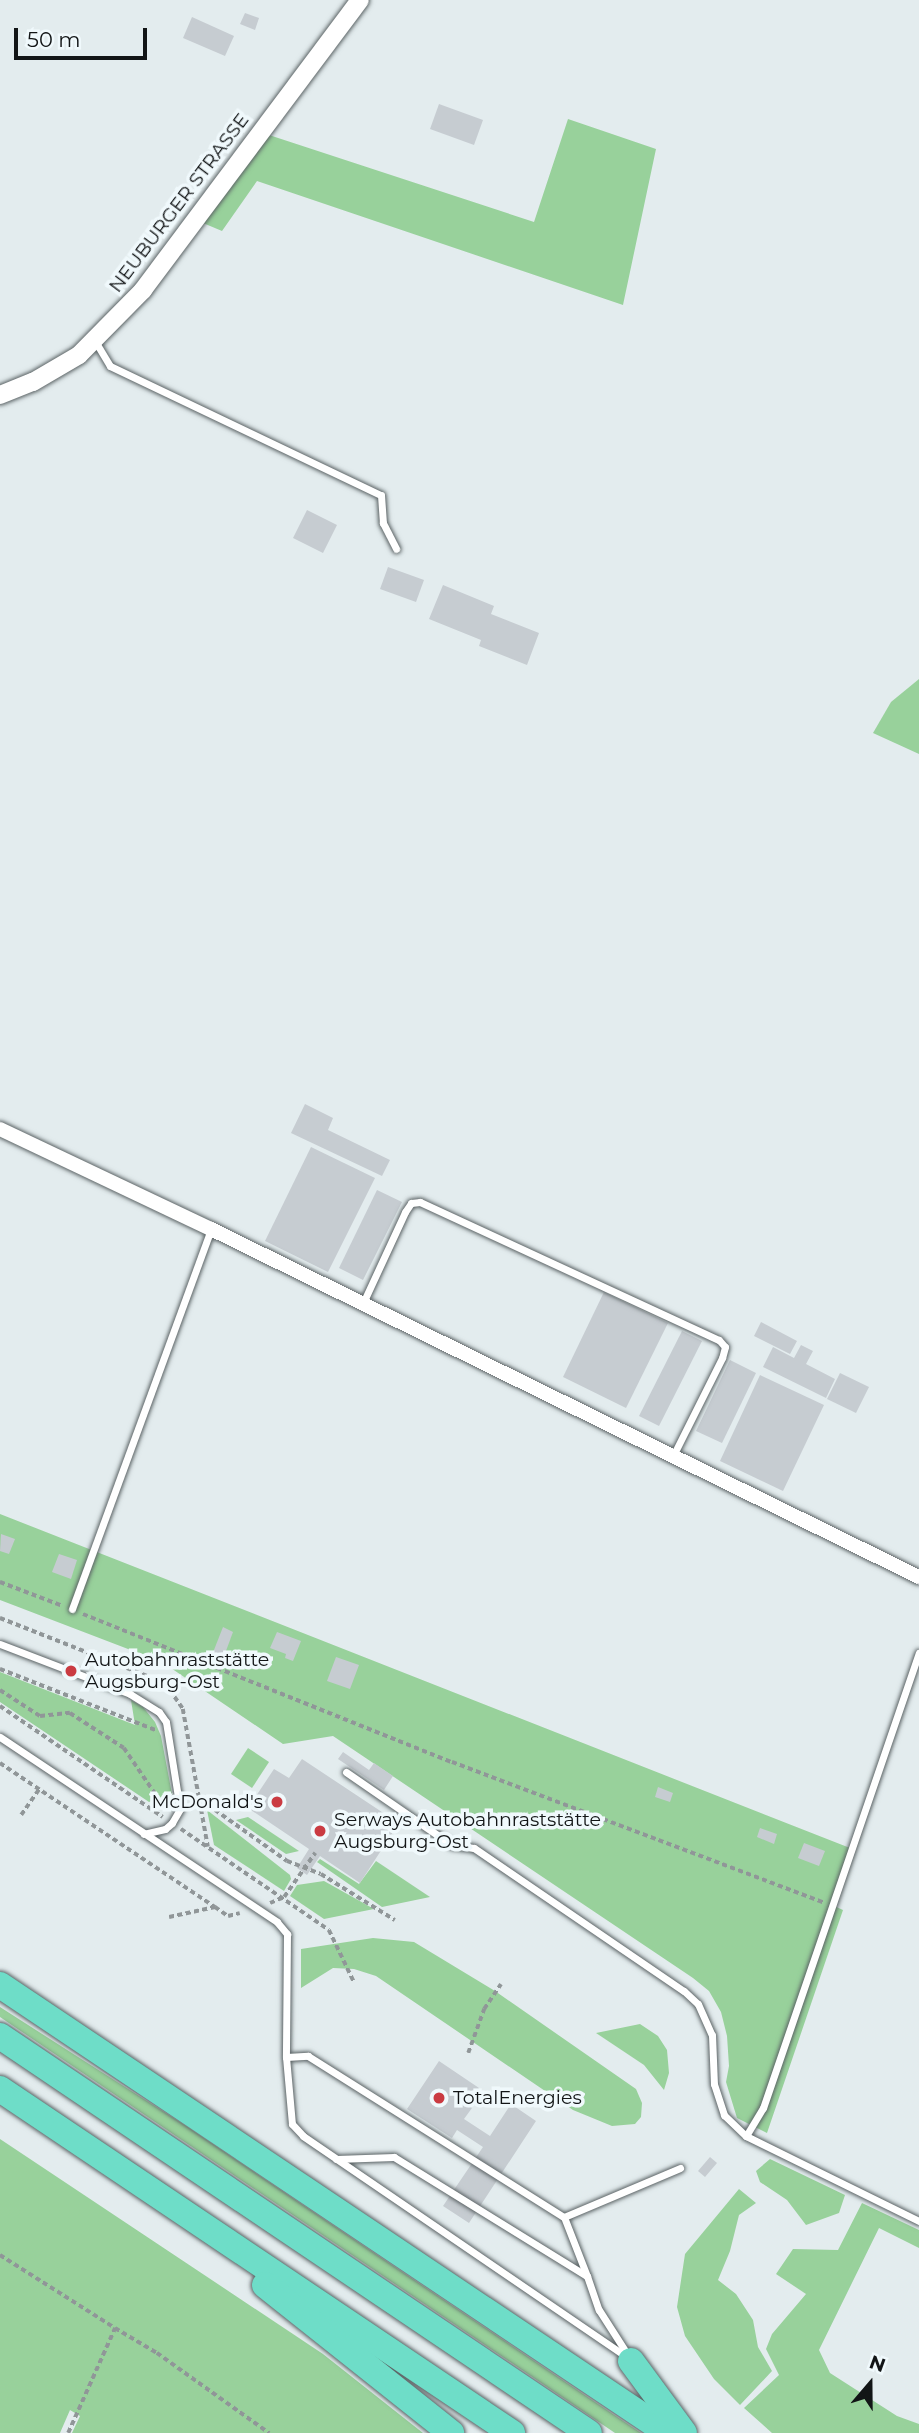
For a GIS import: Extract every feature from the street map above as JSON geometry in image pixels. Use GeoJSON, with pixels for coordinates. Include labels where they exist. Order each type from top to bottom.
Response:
{"type":"FeatureCollection","features":[{"type":"Feature","properties":{"kind":"highway"},"geometry":{"type":"LineString","coordinates":[[0,1985],[668,2433]]}},
{"type":"Feature","properties":{"kind":"highway"},"geometry":{"type":"LineString","coordinates":[[0,2036],[589,2433]]}},
{"type":"Feature","properties":{"kind":"highway"},"geometry":{"type":"LineString","coordinates":[[0,2089],[512,2433]]}},
{"type":"Feature","properties":{"kind":"highway"},"geometry":{"type":"LineString","coordinates":[[153,2192],[331,2340],[452,2433]]}},
{"type":"Feature","properties":{"kind":"highway"},"geometry":{"type":"LineString","coordinates":[[631,2361],[684,2433]]}},
{"type":"Feature","properties":{"kind":"street","name":"NEUBURGER STRASSE"},"geometry":{"type":"LineString","coordinates":[[0,395],[33,382],[79,355],[143,290],[360,0]]}},
{"type":"Feature","properties":{"kind":"street"},"geometry":{"type":"LineString","coordinates":[[0,1129],[363,1303],[919,1577]]}},
{"type":"Feature","properties":{"kind":"lane"},"geometry":{"type":"LineString","coordinates":[[94,340],[110,366],[381,495],[383,523],[396,548]]}},
{"type":"Feature","properties":{"kind":"lane"},"geometry":{"type":"LineString","coordinates":[[363,1303],[405,1212],[411,1203],[420,1202],[719,1340],[725,1347],[722,1358],[673,1456]]}},
{"type":"Feature","properties":{"kind":"lane"},"geometry":{"type":"LineString","coordinates":[[72,1609],[211,1229]]}},
{"type":"Feature","properties":{"kind":"lane"},"geometry":{"type":"LineString","coordinates":[[0,1644],[145,1702],[159,1712],[166,1722],[180,1809],[172,1823],[164,1829],[144,1834]]}},
{"type":"Feature","properties":{"kind":"lane"},"geometry":{"type":"LineString","coordinates":[[746,2136],[763,2108],[919,1653]]}},
{"type":"Feature","properties":{"kind":"lane"},"geometry":{"type":"LineString","coordinates":[[0,1737],[277,1922],[287,1934],[289,1976],[286,2057],[292,2123],[303,2136],[631,2361]]}},
{"type":"Feature","properties":{"kind":"lane"},"geometry":{"type":"LineString","coordinates":[[346,1772],[452,1845],[474,1848],[684,1991],[698,2004],[712,2035],[714,2084],[724,2115],[746,2136],[919,2221]]}},
{"type":"Feature","properties":{"kind":"lane"},"geometry":{"type":"LineString","coordinates":[[286,2057],[308,2056],[564,2217],[598,2310],[631,2361]]}},
{"type":"Feature","properties":{"kind":"lane"},"geometry":{"type":"LineString","coordinates":[[335,2159],[394,2157],[587,2276]]}},
{"type":"Feature","properties":{"kind":"lane"},"geometry":{"type":"LineString","coordinates":[[564,2217],[680,2168]]}},
{"type":"Feature","properties":{"kind":"path"},"geometry":{"type":"LineString","coordinates":[[0,1582],[452,1762],[831,1905]]}},
{"type":"Feature","properties":{"kind":"path"},"geometry":{"type":"LineString","coordinates":[[0,1669],[190,1743]]}},
{"type":"Feature","properties":{"kind":"path"},"geometry":{"type":"LineString","coordinates":[[0,1690],[40,1716],[70,1713],[124,1748],[167,1811]]}},
{"type":"Feature","properties":{"kind":"path"},"geometry":{"type":"LineString","coordinates":[[0,1763],[215,1908]]}},
{"type":"Feature","properties":{"kind":"path"},"geometry":{"type":"LineString","coordinates":[[21,1815],[39,1789]]}},
{"type":"Feature","properties":{"kind":"path"},"geometry":{"type":"LineString","coordinates":[[156,1812],[208,1805],[286,1861],[321,1874],[395,1920]]}},
{"type":"Feature","properties":{"kind":"path"},"geometry":{"type":"LineString","coordinates":[[304,1868],[314,1853]]}},
{"type":"Feature","properties":{"kind":"path"},"geometry":{"type":"LineString","coordinates":[[330,1930],[354,1982]]}},
{"type":"Feature","properties":{"kind":"path"},"geometry":{"type":"LineString","coordinates":[[468,2053],[484,2009],[501,1984]]}},
{"type":"Feature","properties":{"kind":"path"},"geometry":{"type":"LineString","coordinates":[[0,2255],[157,2353],[269,2433]]}},
{"type":"Feature","properties":{"kind":"path"},"geometry":{"type":"LineString","coordinates":[[68,2433],[116,2328]]}},
{"type":"Feature","properties":{"kind":"green space"},"geometry":{"type":"Polygon","coordinates":[[[568,119],[656,149],[623,305],[257,181],[222,231],[203,223],[269,135],[534,222],[568,119]]]}},
{"type":"Feature","properties":{"kind":"green space"},"geometry":{"type":"Polygon","coordinates":[[[919,679],[919,754],[873,733],[891,702],[919,679]]]}},
{"type":"Feature","properties":{"kind":"green space"},"geometry":{"type":"Polygon","coordinates":[[[0,1514],[850,1848],[832,1905],[843,1910],[767,2133],[737,2118],[726,2082],[729,2066],[727,2036],[721,2012],[709,1991],[693,1978],[333,1736],[283,1744],[162,1662],[0,1600],[0,1514]]]}},
{"type":"Feature","properties":{"kind":"green space"},"geometry":{"type":"Polygon","coordinates":[[[0,1672],[135,1725],[131,1700],[143,1707],[155,1722],[161,1736],[172,1794],[149,1802],[0,1702],[0,1672]]]}},
{"type":"Feature","properties":{"kind":"green space"},"geometry":{"type":"Polygon","coordinates":[[[248,1748],[269,1762],[252,1788],[231,1774],[248,1748]]]}},
{"type":"Feature","properties":{"kind":"green space"},"geometry":{"type":"Polygon","coordinates":[[[207,1810],[290,1875],[291,1879],[284,1891],[214,1845],[207,1810]]]}},
{"type":"Feature","properties":{"kind":"green space"},"geometry":{"type":"Polygon","coordinates":[[[248,1817],[299,1851],[286,1854],[236,1820],[248,1817]]]}},
{"type":"Feature","properties":{"kind":"green space"},"geometry":{"type":"Polygon","coordinates":[[[320,1859],[359,1884],[376,1861],[430,1897],[382,1907],[317,1862],[320,1859]]]}},
{"type":"Feature","properties":{"kind":"green space"},"geometry":{"type":"Polygon","coordinates":[[[324,1881],[374,1909],[324,1919],[290,1896],[297,1885],[324,1881]]]}},
{"type":"Feature","properties":{"kind":"green space"},"geometry":{"type":"Polygon","coordinates":[[[373,1938],[414,1942],[495,1991],[636,2089],[642,2103],[641,2117],[635,2124],[612,2126],[573,2110],[376,1976],[354,1969],[333,1968],[301,1988],[301,1949],[373,1938]]]}},
{"type":"Feature","properties":{"kind":"green space"},"geometry":{"type":"Polygon","coordinates":[[[0,2007],[186,2126],[641,2433],[615,2433],[0,2017],[0,2007]]]}},
{"type":"Feature","properties":{"kind":"green space"},"geometry":{"type":"Polygon","coordinates":[[[640,2024],[658,2036],[667,2050],[669,2073],[664,2090],[644,2065],[596,2033],[640,2024]]]}},
{"type":"Feature","properties":{"kind":"green space"},"geometry":{"type":"Polygon","coordinates":[[[0,2139],[323,2354],[423,2433],[72,2433],[80,2416],[70,2410],[60,2433],[0,2433],[0,2139]]]}},
{"type":"Feature","properties":{"kind":"green space"},"geometry":{"type":"Polygon","coordinates":[[[770,2159],[845,2195],[839,2213],[806,2225],[787,2200],[760,2182],[756,2171],[770,2159]]]}},
{"type":"Feature","properties":{"kind":"green space"},"geometry":{"type":"Polygon","coordinates":[[[739,2189],[756,2203],[739,2215],[730,2251],[718,2280],[736,2294],[753,2320],[758,2347],[772,2371],[740,2405],[714,2379],[685,2336],[677,2307],[685,2254],[739,2189]]]}},
{"type":"Feature","properties":{"kind":"green space"},"geometry":{"type":"Polygon","coordinates":[[[862,2203],[919,2230],[919,2248],[879,2228],[819,2350],[830,2373],[897,2416],[919,2424],[919,2433],[772,2433],[744,2408],[779,2375],[766,2349],[772,2334],[806,2294],[776,2274],[793,2249],[838,2250],[862,2203]]]}},
{"type":"Feature","properties":{"kind":"building"},"geometry":{"type":"Polygon","coordinates":[[[245,13],[259,18],[255,30],[240,24],[245,13]]]}},
{"type":"Feature","properties":{"kind":"building"},"geometry":{"type":"Polygon","coordinates":[[[192,17],[234,36],[225,56],[183,38],[192,17]]]}},
{"type":"Feature","properties":{"kind":"building"},"geometry":{"type":"Polygon","coordinates":[[[439,104],[483,120],[474,145],[430,129],[439,104]]]}},
{"type":"Feature","properties":{"kind":"building"},"geometry":{"type":"Polygon","coordinates":[[[307,510],[337,525],[323,553],[293,538],[307,510]]]}},
{"type":"Feature","properties":{"kind":"building"},"geometry":{"type":"Polygon","coordinates":[[[388,567],[424,580],[416,602],[380,589],[388,567]]]}},
{"type":"Feature","properties":{"kind":"building"},"geometry":{"type":"Polygon","coordinates":[[[443,585],[494,606],[491,614],[539,633],[527,665],[479,646],[481,640],[429,619],[443,585]]]}},
{"type":"Feature","properties":{"kind":"building"},"geometry":{"type":"Polygon","coordinates":[[[305,1104],[333,1118],[328,1130],[390,1160],[382,1176],[291,1133],[305,1104]]]}},
{"type":"Feature","properties":{"kind":"building"},"geometry":{"type":"Polygon","coordinates":[[[311,1147],[375,1178],[328,1272],[265,1241],[311,1147]]]}},
{"type":"Feature","properties":{"kind":"building"},"geometry":{"type":"Polygon","coordinates":[[[377,1190],[402,1202],[363,1280],[339,1268],[377,1190]]]}},
{"type":"Feature","properties":{"kind":"building"},"geometry":{"type":"Polygon","coordinates":[[[604,1292],[668,1323],[626,1408],[563,1377],[604,1292]]]}},
{"type":"Feature","properties":{"kind":"building"},"geometry":{"type":"Polygon","coordinates":[[[761,1322],[797,1341],[790,1354],[754,1336],[761,1322]]]}},
{"type":"Feature","properties":{"kind":"building"},"geometry":{"type":"Polygon","coordinates":[[[682,1331],[702,1341],[659,1426],[639,1416],[682,1331]]]}},
{"type":"Feature","properties":{"kind":"building"},"geometry":{"type":"Polygon","coordinates":[[[801,1345],[813,1351],[806,1364],[835,1379],[826,1398],[763,1367],[773,1347],[794,1358],[801,1345]]]}},
{"type":"Feature","properties":{"kind":"building"},"geometry":{"type":"Polygon","coordinates":[[[730,1360],[756,1373],[722,1443],[696,1431],[730,1360]]]}},
{"type":"Feature","properties":{"kind":"building"},"geometry":{"type":"Polygon","coordinates":[[[840,1373],[869,1387],[856,1413],[827,1399],[840,1373]]]}},
{"type":"Feature","properties":{"kind":"building"},"geometry":{"type":"Polygon","coordinates":[[[760,1375],[824,1405],[783,1491],[720,1461],[760,1375]]]}},
{"type":"Feature","properties":{"kind":"building"},"geometry":{"type":"Polygon","coordinates":[[[1,1534],[15,1539],[9,1554],[0,1551],[1,1534]]]}},
{"type":"Feature","properties":{"kind":"building"},"geometry":{"type":"Polygon","coordinates":[[[59,1554],[77,1560],[71,1579],[52,1572],[59,1554]]]}},
{"type":"Feature","properties":{"kind":"building"},"geometry":{"type":"Polygon","coordinates":[[[223,1627],[233,1632],[223,1659],[212,1655],[223,1627]]]}},
{"type":"Feature","properties":{"kind":"building"},"geometry":{"type":"Polygon","coordinates":[[[277,1632],[301,1641],[293,1661],[285,1658],[286,1654],[270,1648],[277,1632]]]}},
{"type":"Feature","properties":{"kind":"building"},"geometry":{"type":"Polygon","coordinates":[[[336,1657],[359,1665],[350,1689],[327,1681],[336,1657]]]}},
{"type":"Feature","properties":{"kind":"building"},"geometry":{"type":"Polygon","coordinates":[[[343,1752],[369,1770],[374,1763],[393,1776],[384,1790],[338,1759],[343,1752]]]}},
{"type":"Feature","properties":{"kind":"building"},"geometry":{"type":"Polygon","coordinates":[[[302,1759],[394,1820],[388,1829],[393,1832],[360,1883],[320,1856],[307,1875],[297,1868],[309,1849],[248,1808],[274,1769],[289,1778],[302,1759]]]}},
{"type":"Feature","properties":{"kind":"building"},"geometry":{"type":"Polygon","coordinates":[[[658,1787],[673,1793],[670,1802],[655,1797],[658,1787]]]}},
{"type":"Feature","properties":{"kind":"building"},"geometry":{"type":"Polygon","coordinates":[[[760,1828],[777,1834],[774,1844],[757,1837],[760,1828]]]}},
{"type":"Feature","properties":{"kind":"building"},"geometry":{"type":"Polygon","coordinates":[[[804,1843],[825,1851],[819,1866],[798,1858],[804,1843]]]}},
{"type":"Feature","properties":{"kind":"building"},"geometry":{"type":"Polygon","coordinates":[[[439,2061],[479,2088],[467,2105],[472,2108],[464,2119],[490,2136],[511,2104],[536,2121],[469,2223],[443,2206],[483,2147],[457,2130],[452,2138],[407,2109],[439,2061]]]}},
{"type":"Feature","properties":{"kind":"building"},"geometry":{"type":"Polygon","coordinates":[[[710,2157],[717,2163],[705,2177],[698,2171],[710,2157]]]}},
{"type":"Feature","properties":{"kind":"place","name":"Autobahnraststätte Augsburg-Ost"},"geometry":{"type":"Point","coordinates":[71,1671]}},
{"type":"Feature","properties":{"kind":"place","name":"McDonald's"},"geometry":{"type":"Point","coordinates":[277,1802]}},
{"type":"Feature","properties":{"kind":"place","name":"Serways Autobahnraststätte Augsburg-Ost"},"geometry":{"type":"Point","coordinates":[320,1831]}},
{"type":"Feature","properties":{"kind":"place","name":"TotalEnergies"},"geometry":{"type":"Point","coordinates":[439,2098]}}]}
